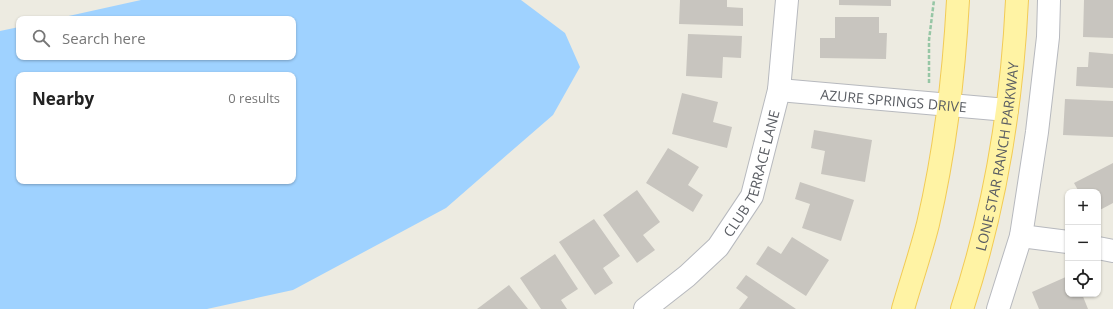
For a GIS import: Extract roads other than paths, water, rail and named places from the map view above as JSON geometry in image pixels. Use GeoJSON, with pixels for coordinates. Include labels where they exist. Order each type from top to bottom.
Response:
{"type":"FeatureCollection","features":[{"type":"Feature","properties":{"kind":"main road"},"geometry":{"type":"LineString","coordinates":[[903,309],[928,224],[949,104],[958,0]]}},
{"type":"Feature","properties":{"kind":"main road","name":"LONE STAR RANCH PARKWAY"},"geometry":{"type":"LineString","coordinates":[[962,309],[986,226],[997,174],[1007,110],[1017,0]]}},
{"type":"Feature","properties":{"kind":"street","name":"CLUB TERRACE LANE"},"geometry":{"type":"LineString","coordinates":[[645,309],[687,276],[718,247],[752,196],[779,90],[786,0]]}},
{"type":"Feature","properties":{"kind":"street"},"geometry":{"type":"LineString","coordinates":[[998,309],[1021,236],[1037,132],[1048,37],[1050,0]]}},
{"type":"Feature","properties":{"kind":"street","name":"AZURE SPRINGS DRIVE"},"geometry":{"type":"LineString","coordinates":[[779,90],[1007,110]]}},
{"type":"Feature","properties":{"kind":"street"},"geometry":{"type":"LineString","coordinates":[[1021,236],[1065,242]]}},
{"type":"Feature","properties":{"kind":"street"},"geometry":{"type":"LineString","coordinates":[[1101,249],[1113,251]]}},
{"type":"Feature","properties":{"kind":"water"},"geometry":{"type":"Polygon","coordinates":[[[141,0],[521,0],[565,33],[580,67],[553,115],[446,208],[293,290],[207,309],[0,309],[0,31],[16,28],[16,60],[296,60],[296,16],[69,16],[141,0]]]}}]}
